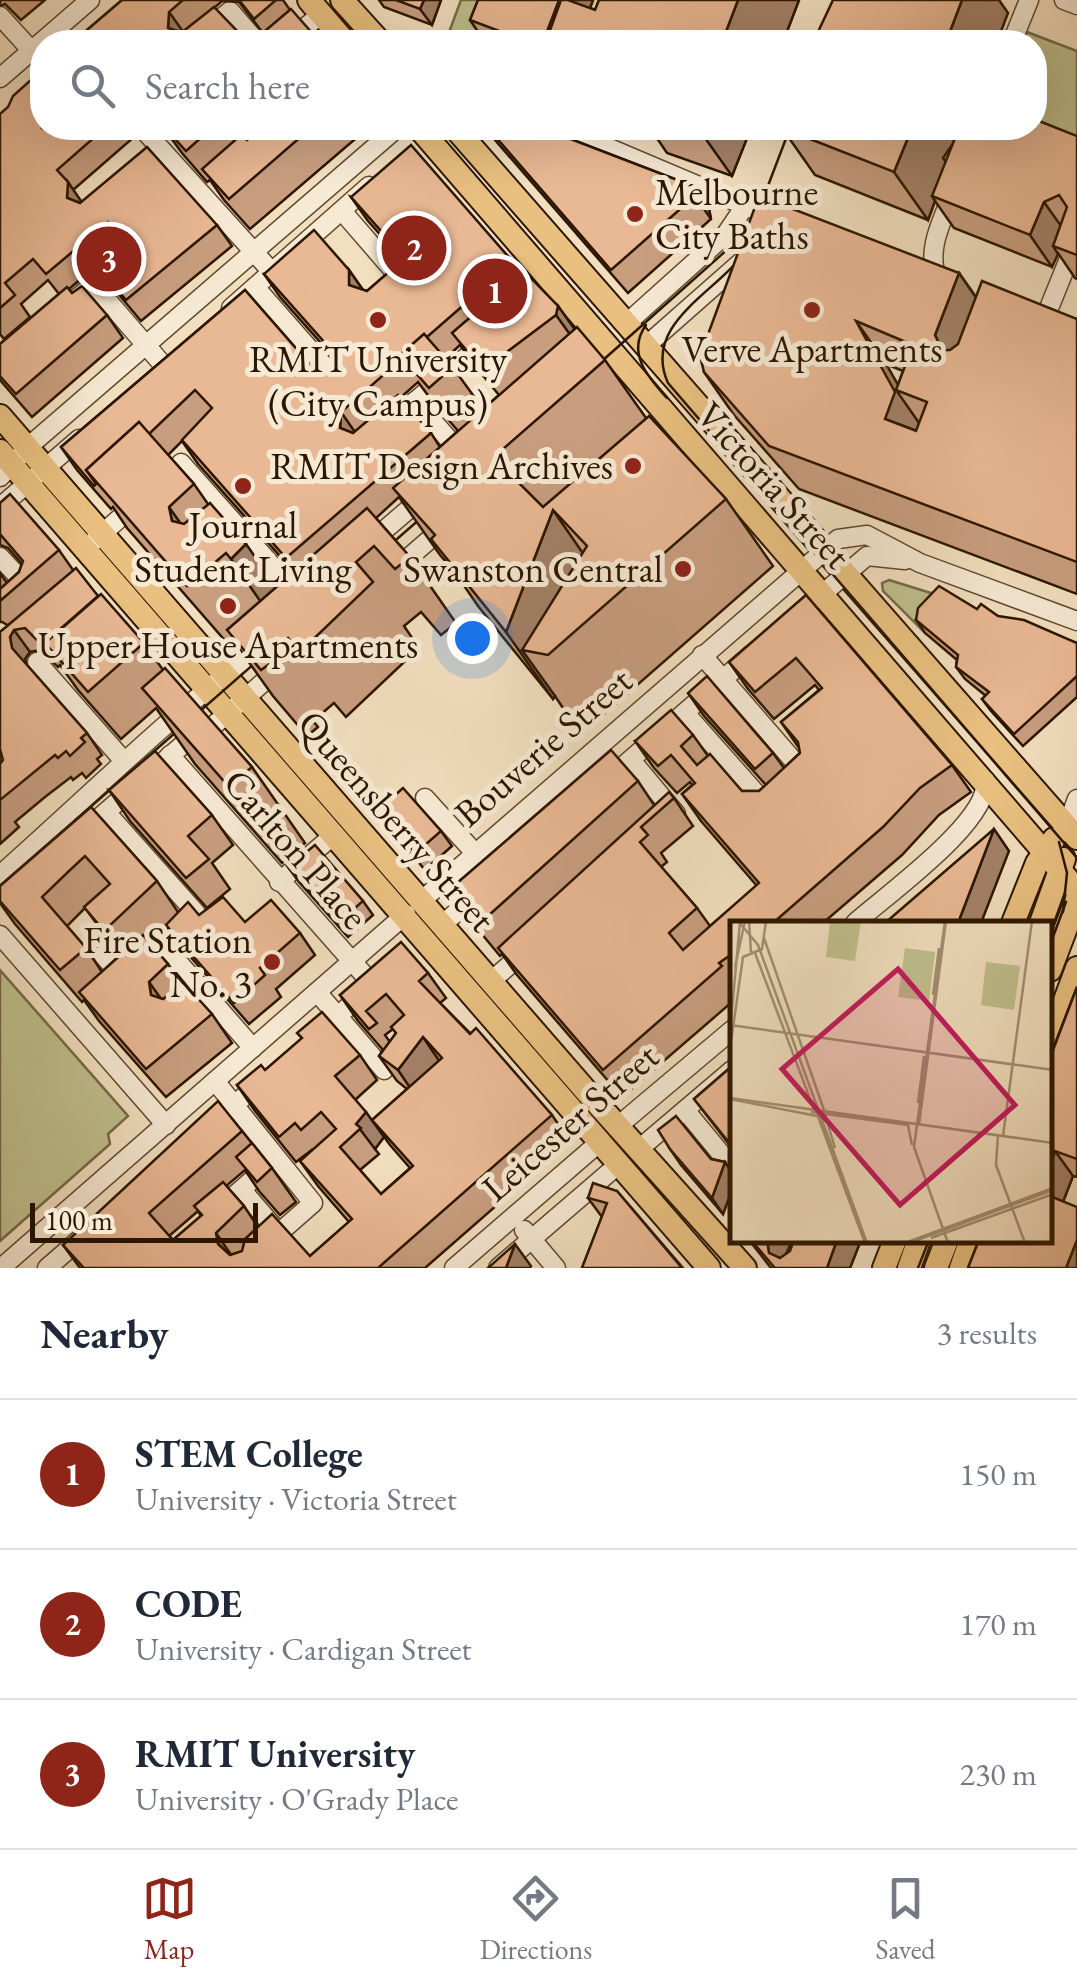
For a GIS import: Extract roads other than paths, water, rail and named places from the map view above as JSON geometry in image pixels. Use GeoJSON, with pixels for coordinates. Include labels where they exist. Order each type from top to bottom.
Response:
{"type":"FeatureCollection","features":[{"type":"Feature","properties":{"kind":"main road"},"geometry":{"type":"LineString","coordinates":[[342,0],[369,30]]}},
{"type":"Feature","properties":{"kind":"main road"},"geometry":{"type":"LineString","coordinates":[[314,7],[334,30]]}},
{"type":"Feature","properties":{"kind":"main road","name":"Victoria Street"},"geometry":{"type":"LineString","coordinates":[[429,140],[618,372],[801,568],[985,779],[1016,831],[1045,848],[1077,890]]}},
{"type":"Feature","properties":{"kind":"main road","name":"Victoria Street"},"geometry":{"type":"LineString","coordinates":[[466,140],[1072,832]]}},
{"type":"Feature","properties":{"kind":"main road"},"geometry":{"type":"LineString","coordinates":[[598,348],[628,323]]}},
{"type":"Feature","properties":{"kind":"main road"},"geometry":{"type":"LineString","coordinates":[[618,372],[647,346]]}},
{"type":"Feature","properties":{"kind":"main road","name":"Queensberry Street"},"geometry":{"type":"LineString","coordinates":[[0,416],[19,465],[93,557],[215,681],[414,907],[427,938],[483,988],[609,1133],[639,1149],[735,1258]]}},
{"type":"Feature","properties":{"kind":"main road"},"geometry":{"type":"LineString","coordinates":[[1014,921],[1045,848],[1072,832]]}},
{"type":"Feature","properties":{"kind":"main road"},"geometry":{"type":"LineString","coordinates":[[1042,921],[1072,832]]}},
{"type":"Feature","properties":{"kind":"main road"},"geometry":{"type":"LineString","coordinates":[[1052,963],[1077,899]]}},
{"type":"Feature","properties":{"kind":"main road"},"geometry":{"type":"LineString","coordinates":[[1052,1036],[1076,974]]}},
{"type":"Feature","properties":{"kind":"main road","name":"Queensberry Street"},"geometry":{"type":"LineString","coordinates":[[609,1133],[619,1164],[709,1268]]}},
{"type":"Feature","properties":{"kind":"main road","name":"Leicester Street"},"geometry":{"type":"LineString","coordinates":[[619,1164],[639,1149]]}},
{"type":"Feature","properties":{"kind":"main road"},"geometry":{"type":"LineString","coordinates":[[884,1268],[894,1243]]}},
{"type":"Feature","properties":{"kind":"main road"},"geometry":{"type":"LineString","coordinates":[[909,1268],[918,1243]]}},
{"type":"Feature","properties":{"kind":"main road"},"geometry":{"type":"LineString","coordinates":[[936,1268],[945,1243]]}},
{"type":"Feature","properties":{"kind":"main road"},"geometry":{"type":"LineString","coordinates":[[961,1268],[970,1243]]}},
{"type":"Feature","properties":{"kind":"street"},"geometry":{"type":"LineString","coordinates":[[67,30],[90,0]]}},
{"type":"Feature","properties":{"kind":"street"},"geometry":{"type":"LineString","coordinates":[[488,30],[500,0]]}},
{"type":"Feature","properties":{"kind":"street"},"geometry":{"type":"LineString","coordinates":[[1017,30],[1028,0]]}},
{"type":"Feature","properties":{"kind":"street"},"geometry":{"type":"LineString","coordinates":[[1064,0],[1077,5]]}},
{"type":"Feature","properties":{"kind":"street"},"geometry":{"type":"LineString","coordinates":[[297,30],[314,7]]}},
{"type":"Feature","properties":{"kind":"street"},"geometry":{"type":"LineString","coordinates":[[208,30],[230,11],[247,30]]}},
{"type":"Feature","properties":{"kind":"street"},"geometry":{"type":"LineString","coordinates":[[0,16],[30,49]]}},
{"type":"Feature","properties":{"kind":"street"},"geometry":{"type":"LineString","coordinates":[[0,78],[30,51]]}},
{"type":"Feature","properties":{"kind":"street"},"geometry":{"type":"LineString","coordinates":[[152,140],[272,272]]}},
{"type":"Feature","properties":{"kind":"street"},"geometry":{"type":"LineString","coordinates":[[142,168],[175,140]]}},
{"type":"Feature","properties":{"kind":"street"},"geometry":{"type":"LineString","coordinates":[[0,508],[19,465],[146,345],[383,140]]}},
{"type":"Feature","properties":{"kind":"street"},"geometry":{"type":"LineString","coordinates":[[594,140],[783,222],[647,346]]}},
{"type":"Feature","properties":{"kind":"street"},"geometry":{"type":"LineString","coordinates":[[216,321],[388,170]]}},
{"type":"Feature","properties":{"kind":"street"},"geometry":{"type":"LineString","coordinates":[[909,270],[950,283],[934,256],[935,240],[959,179]]}},
{"type":"Feature","properties":{"kind":"street"},"geometry":{"type":"LineString","coordinates":[[204,201],[228,180]]}},
{"type":"Feature","properties":{"kind":"street"},"geometry":{"type":"LineString","coordinates":[[330,186],[400,278],[374,301]]}},
{"type":"Feature","properties":{"kind":"street"},"geometry":{"type":"LineString","coordinates":[[628,323],[726,234],[745,206]]}},
{"type":"Feature","properties":{"kind":"street"},"geometry":{"type":"LineString","coordinates":[[1045,318],[1077,239]]}},
{"type":"Feature","properties":{"kind":"street"},"geometry":{"type":"LineString","coordinates":[[50,322],[125,258]]}},
{"type":"Feature","properties":{"kind":"street"},"geometry":{"type":"LineString","coordinates":[[223,278],[248,293],[341,386]]}},
{"type":"Feature","properties":{"kind":"street"},"geometry":{"type":"LineString","coordinates":[[94,285],[163,366]]}},
{"type":"Feature","properties":{"kind":"street"},"geometry":{"type":"LineString","coordinates":[[378,434],[498,328]]}},
{"type":"Feature","properties":{"kind":"street"},"geometry":{"type":"LineString","coordinates":[[356,555],[461,467],[416,401]]}},
{"type":"Feature","properties":{"kind":"street"},"geometry":{"type":"LineString","coordinates":[[19,465],[96,423]]}},
{"type":"Feature","properties":{"kind":"street"},"geometry":{"type":"LineString","coordinates":[[93,557],[196,449]]}},
{"type":"Feature","properties":{"kind":"street"},"geometry":{"type":"LineString","coordinates":[[169,474],[304,601]]}},
{"type":"Feature","properties":{"kind":"street"},"geometry":{"type":"LineString","coordinates":[[370,591],[456,517]]}},
{"type":"Feature","properties":{"kind":"street"},"geometry":{"type":"LineString","coordinates":[[826,547],[838,539],[867,535],[920,563],[1077,621]]}},
{"type":"Feature","properties":{"kind":"street","name":"Bouverie Street"},"geometry":{"type":"LineString","coordinates":[[6,1267],[24,1248],[178,1129],[215,1082],[826,547]]}},
{"type":"Feature","properties":{"kind":"street"},"geometry":{"type":"LineString","coordinates":[[794,618],[869,554],[920,563]]}},
{"type":"Feature","properties":{"kind":"street"},"geometry":{"type":"LineString","coordinates":[[0,556],[26,586],[0,608]]}},
{"type":"Feature","properties":{"kind":"street"},"geometry":{"type":"LineString","coordinates":[[0,876],[104,784],[122,760],[278,632]]}},
{"type":"Feature","properties":{"kind":"street","name":"Bouverie Street"},"geometry":{"type":"LineString","coordinates":[[580,761],[594,792],[766,643]]}},
{"type":"Feature","properties":{"kind":"street"},"geometry":{"type":"LineString","coordinates":[[684,713],[789,793],[723,680],[702,655]]}},
{"type":"Feature","properties":{"kind":"street"},"geometry":{"type":"LineString","coordinates":[[66,846],[170,755],[293,657]]}},
{"type":"Feature","properties":{"kind":"street"},"geometry":{"type":"LineString","coordinates":[[28,661],[122,760]]}},
{"type":"Feature","properties":{"kind":"street","name":"Carlton Place"},"geometry":{"type":"LineString","coordinates":[[170,755],[278,882],[352,961],[380,979],[338,1015]]}},
{"type":"Feature","properties":{"kind":"street"},"geometry":{"type":"LineString","coordinates":[[631,760],[678,813],[666,823]]}},
{"type":"Feature","properties":{"kind":"street"},"geometry":{"type":"LineString","coordinates":[[857,921],[966,834],[984,800],[985,779]]}},
{"type":"Feature","properties":{"kind":"street"},"geometry":{"type":"LineString","coordinates":[[425,798],[475,853]]}},
{"type":"Feature","properties":{"kind":"street"},"geometry":{"type":"LineString","coordinates":[[1072,832],[1077,799]]}},
{"type":"Feature","properties":{"kind":"street"},"geometry":{"type":"LineString","coordinates":[[103,956],[119,986],[196,913],[106,812]]}},
{"type":"Feature","properties":{"kind":"street"},"geometry":{"type":"LineString","coordinates":[[278,882],[343,827]]}},
{"type":"Feature","properties":{"kind":"street","name":"Bouverie Street"},"geometry":{"type":"LineString","coordinates":[[427,938],[492,881]]}},
{"type":"Feature","properties":{"kind":"street"},"geometry":{"type":"LineString","coordinates":[[0,936],[82,1018],[178,1129]]}},
{"type":"Feature","properties":{"kind":"street"},"geometry":{"type":"LineString","coordinates":[[483,988],[537,942]]}},
{"type":"Feature","properties":{"kind":"street"},"geometry":{"type":"LineString","coordinates":[[164,946],[199,999],[253,1048]]}},
{"type":"Feature","properties":{"kind":"street"},"geometry":{"type":"LineString","coordinates":[[317,992],[384,1070]]}},
{"type":"Feature","properties":{"kind":"street"},"geometry":{"type":"LineString","coordinates":[[294,1054],[338,1015]]}},
{"type":"Feature","properties":{"kind":"street","name":"Leicester Street"},"geometry":{"type":"LineString","coordinates":[[454,1268],[730,1032]]}},
{"type":"Feature","properties":{"kind":"street","name":"Bouverie Street"},"geometry":{"type":"LineString","coordinates":[[178,1129],[234,1105],[279,1066]]}},
{"type":"Feature","properties":{"kind":"street","name":"Leicester Street"},"geometry":{"type":"LineString","coordinates":[[639,1149],[730,1072]]}},
{"type":"Feature","properties":{"kind":"street"},"geometry":{"type":"LineString","coordinates":[[215,1082],[271,1148],[273,1162],[313,1203],[249,1265]]}},
{"type":"Feature","properties":{"kind":"street"},"geometry":{"type":"LineString","coordinates":[[684,1110],[730,1164]]}},
{"type":"Feature","properties":{"kind":"street"},"geometry":{"type":"LineString","coordinates":[[208,1220],[273,1162]]}},
{"type":"Feature","properties":{"kind":"street","name":"Leicester Street"},"geometry":{"type":"LineString","coordinates":[[498,1268],[619,1164]]}},
{"type":"Feature","properties":{"kind":"street"},"geometry":{"type":"LineString","coordinates":[[242,1190],[279,1233]]}},
{"type":"Feature","properties":{"kind":"street"},"geometry":{"type":"LineString","coordinates":[[513,1218],[551,1265]]}},
{"type":"Feature","properties":{"kind":"street"},"geometry":{"type":"LineString","coordinates":[[24,1248],[44,1268],[95,1226]]}},
{"type":"Feature","properties":{"kind":"tram line"},"geometry":{"type":"LineString","coordinates":[[584,377],[738,240],[758,212],[785,140]]}},
{"type":"Feature","properties":{"kind":"tram line"},"geometry":{"type":"LineString","coordinates":[[747,250],[673,326],[662,362],[668,383],[1077,858]]}},
{"type":"Feature","properties":{"kind":"tram line"},"geometry":{"type":"LineString","coordinates":[[646,325],[640,335],[639,355],[647,373],[667,398]]}},
{"type":"Feature","properties":{"kind":"tram line"},"geometry":{"type":"LineString","coordinates":[[373,560],[437,504]]}},
{"type":"Feature","properties":{"kind":"tram line"},"geometry":{"type":"LineString","coordinates":[[0,886],[271,649]]}},
{"type":"Feature","properties":{"kind":"tram line"},"geometry":{"type":"LineString","coordinates":[[1059,842],[1067,873],[1063,912]]}},
{"type":"Feature","properties":{"kind":"tram line"},"geometry":{"type":"LineString","coordinates":[[1052,940],[1066,902]]}},
{"type":"Feature","properties":{"kind":"tram line"},"geometry":{"type":"LineString","coordinates":[[918,1268],[928,1243]]}},
{"type":"Feature","properties":{"kind":"place","name":"Melbourne City Baths"},"geometry":{"type":"Point","coordinates":[635,214]}},
{"type":"Feature","properties":{"kind":"place","name":"CODE"},"geometry":{"type":"Point","coordinates":[414,248]}},
{"type":"Feature","properties":{"kind":"place","name":"RMIT University"},"geometry":{"type":"Point","coordinates":[109,259]}},
{"type":"Feature","properties":{"kind":"place","name":"STEM College"},"geometry":{"type":"Point","coordinates":[495,291]}},
{"type":"Feature","properties":{"kind":"place","name":"Verve Apartments"},"geometry":{"type":"Point","coordinates":[812,310]}},
{"type":"Feature","properties":{"kind":"place","name":"RMIT University (City Campus)"},"geometry":{"type":"Point","coordinates":[378,320]}},
{"type":"Feature","properties":{"kind":"place","name":"RMIT Design Archives"},"geometry":{"type":"Point","coordinates":[633,466]}},
{"type":"Feature","properties":{"kind":"place","name":"Journal Student Living"},"geometry":{"type":"Point","coordinates":[243,486]}},
{"type":"Feature","properties":{"kind":"place","name":"Swanston Central"},"geometry":{"type":"Point","coordinates":[683,569]}},
{"type":"Feature","properties":{"kind":"place","name":"Upper House Apartments"},"geometry":{"type":"Point","coordinates":[228,606]}},
{"type":"Feature","properties":{"kind":"place","name":"Fire Station No. 3"},"geometry":{"type":"Point","coordinates":[272,962]}}]}
